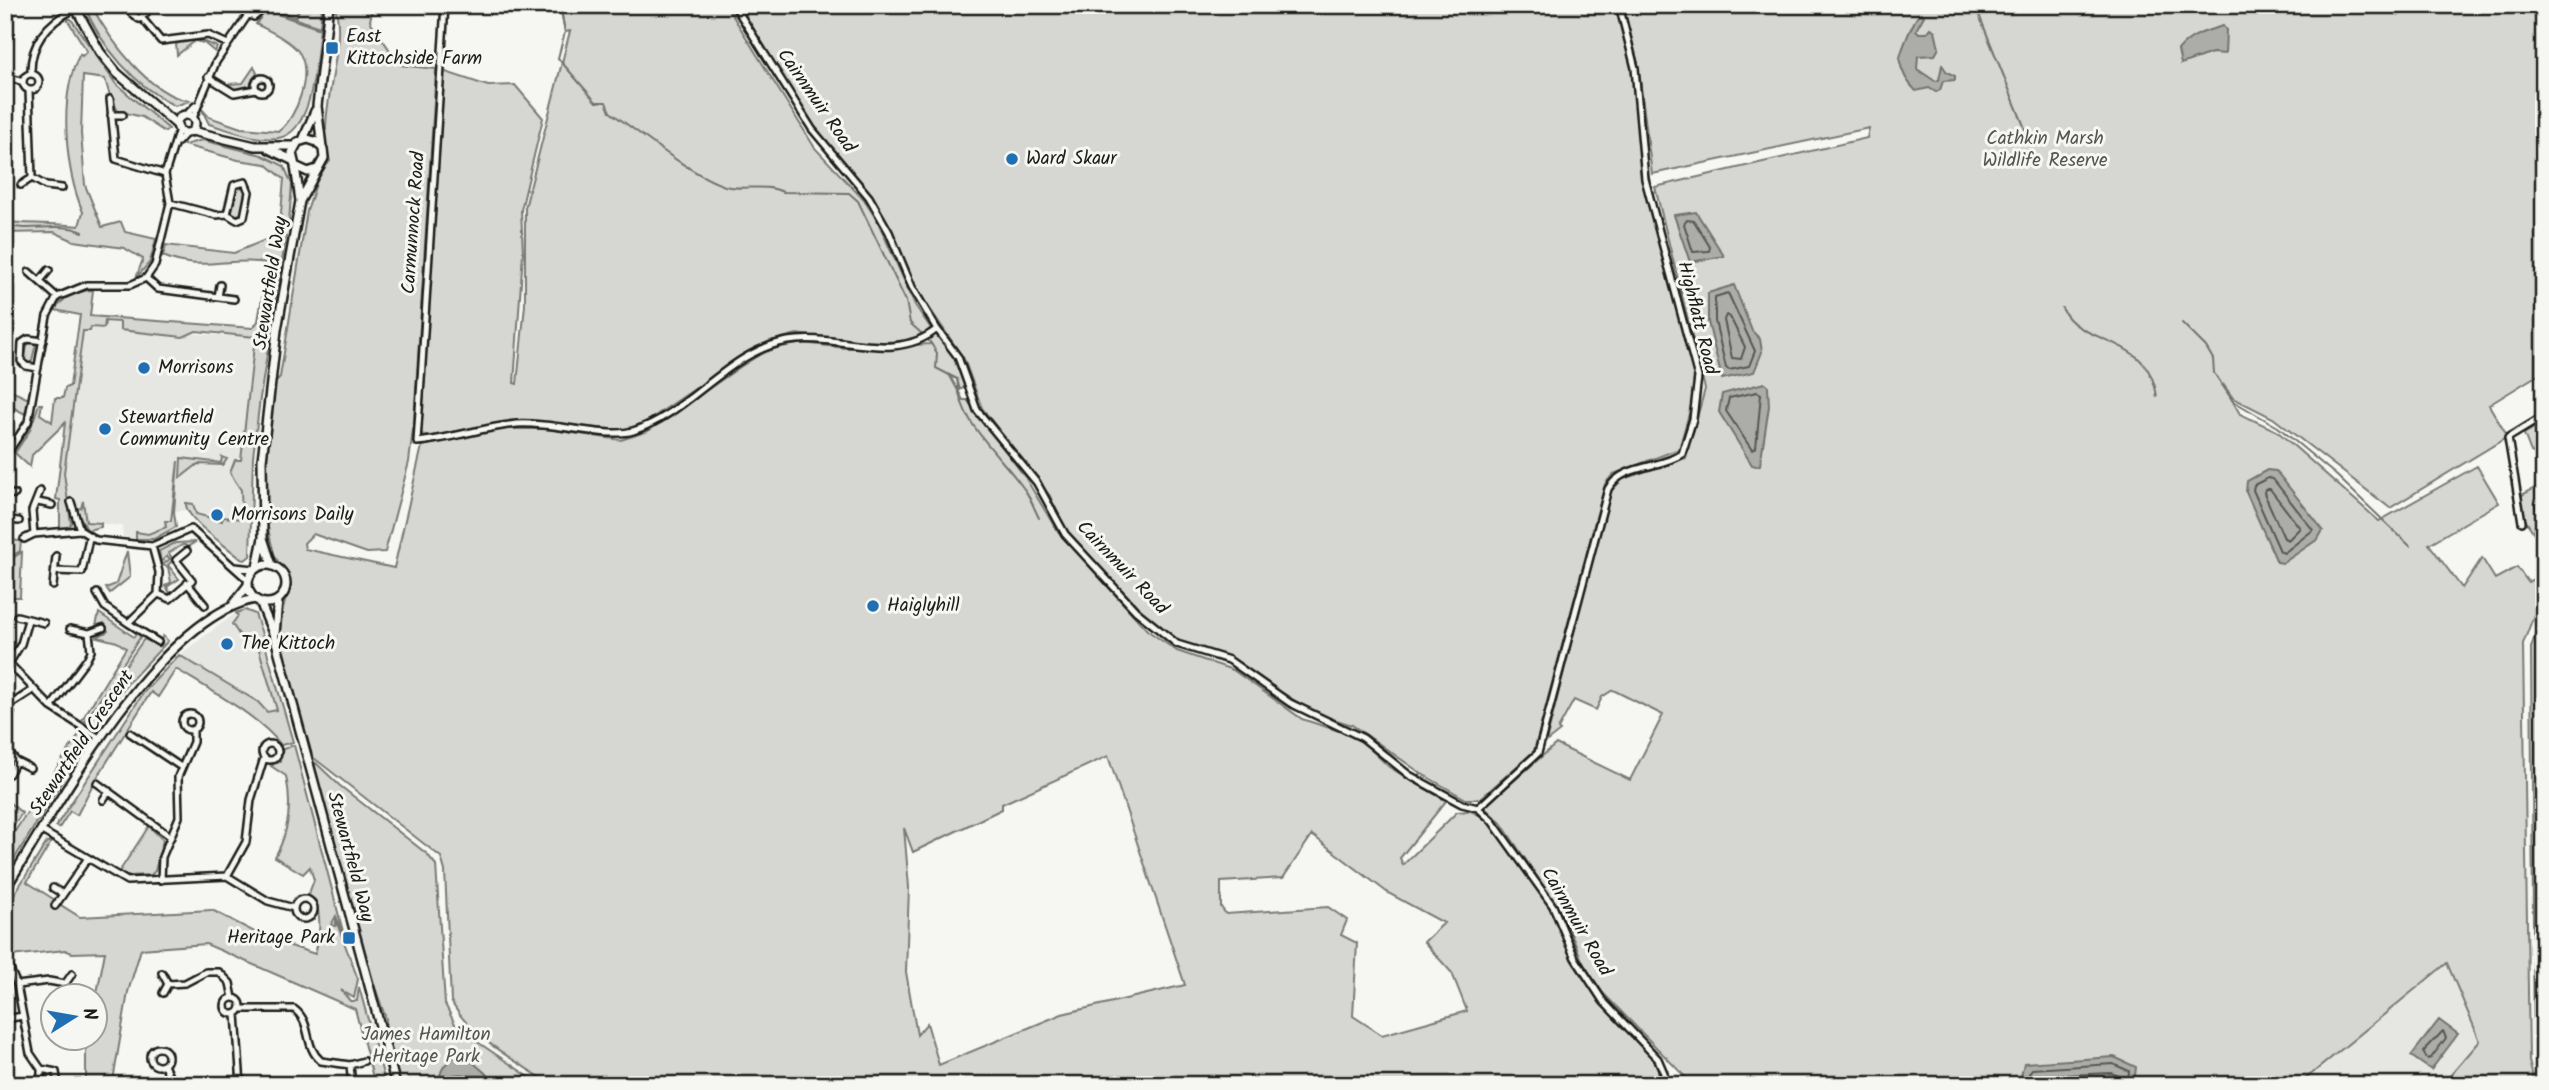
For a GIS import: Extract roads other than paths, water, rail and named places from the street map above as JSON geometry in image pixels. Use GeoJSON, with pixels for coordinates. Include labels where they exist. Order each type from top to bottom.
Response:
{"type":"FeatureCollection","features":[{"type":"Feature","properties":{"kind":"street"},"geometry":{"type":"LineString","coordinates":[[135,5],[131,9],[133,16],[142,18],[161,41],[208,34],[228,44]]}},
{"type":"Feature","properties":{"kind":"street"},"geometry":{"type":"LineString","coordinates":[[142,5],[146,13],[142,18]]}},
{"type":"Feature","properties":{"kind":"street"},"geometry":{"type":"LineString","coordinates":[[245,5],[248,15]]}},
{"type":"Feature","properties":{"kind":"street"},"geometry":{"type":"LineString","coordinates":[[248,15],[259,14],[260,5]]}},
{"type":"Feature","properties":{"kind":"street"},"geometry":{"type":"LineString","coordinates":[[265,148],[295,146],[303,140],[317,106],[330,5]]}},
{"type":"Feature","properties":{"kind":"street","name":"Carmunnock Road"},"geometry":{"type":"LineString","coordinates":[[445,5],[417,442],[519,423],[573,426],[615,434],[632,431],[666,416],[743,359],[772,345],[803,340],[853,345],[908,344],[921,342],[937,328]]}},
{"type":"Feature","properties":{"kind":"street","name":"Cairnmuir Road"},"geometry":{"type":"LineString","coordinates":[[734,5],[811,129],[869,197],[889,232],[912,287],[958,356],[977,410],[1037,483],[1065,534],[1136,611],[1177,644],[1229,660],[1290,704],[1363,738],[1409,775],[1462,804],[1478,808],[1492,821],[1553,906],[1575,958],[1603,1000],[1658,1059],[1664,1073],[1662,1085]]}},
{"type":"Feature","properties":{"kind":"street","name":"Highflatt Road"},"geometry":{"type":"LineString","coordinates":[[1478,808],[1538,753],[1608,489],[1614,480],[1627,473],[1682,454],[1698,393],[1698,377],[1645,179],[1635,68],[1619,5]]}},
{"type":"Feature","properties":{"kind":"street"},"geometry":{"type":"LineString","coordinates":[[23,82],[31,74],[31,59],[37,42],[53,21],[74,7],[100,52],[117,73],[165,113],[206,132],[265,148],[294,163],[303,171],[317,169],[323,162],[317,106]]}},
{"type":"Feature","properties":{"kind":"street"},"geometry":{"type":"LineString","coordinates":[[5,457],[28,422],[47,316],[57,297],[87,285],[122,287],[146,278],[156,265],[170,203],[165,174],[176,144],[208,77],[248,15]]}},
{"type":"Feature","properties":{"kind":"street"},"geometry":{"type":"LineString","coordinates":[[30,90],[37,88],[39,81],[31,74]]}},
{"type":"Feature","properties":{"kind":"street"},"geometry":{"type":"LineString","coordinates":[[5,76],[23,82],[30,90],[32,178]]}},
{"type":"Feature","properties":{"kind":"street"},"geometry":{"type":"LineString","coordinates":[[208,77],[234,93],[256,89]]}},
{"type":"Feature","properties":{"kind":"street"},"geometry":{"type":"LineString","coordinates":[[110,99],[116,159],[165,174]]}},
{"type":"Feature","properties":{"kind":"street"},"geometry":{"type":"LineString","coordinates":[[111,115],[123,115]]}},
{"type":"Feature","properties":{"kind":"street"},"geometry":{"type":"LineString","coordinates":[[303,140],[317,142],[323,149]]}},
{"type":"Feature","properties":{"kind":"street"},"geometry":{"type":"LineString","coordinates":[[294,163],[295,146]]}},
{"type":"Feature","properties":{"kind":"street","name":"Stewartfield Way"},"geometry":{"type":"LineString","coordinates":[[294,163],[300,201]]}},
{"type":"Feature","properties":{"kind":"street","name":"Stewartfield Way"},"geometry":{"type":"LineString","coordinates":[[256,568],[263,538],[262,460],[277,330],[300,201],[317,169]]}},
{"type":"Feature","properties":{"kind":"street"},"geometry":{"type":"LineString","coordinates":[[21,185],[32,178]]}},
{"type":"Feature","properties":{"kind":"street"},"geometry":{"type":"LineString","coordinates":[[32,178],[46,186],[62,188]]}},
{"type":"Feature","properties":{"kind":"street"},"geometry":{"type":"LineString","coordinates":[[170,203],[216,215],[227,214],[237,220],[244,217],[249,192],[244,182],[234,184],[227,214]]}},
{"type":"Feature","properties":{"kind":"street"},"geometry":{"type":"LineString","coordinates":[[40,281],[49,270]]}},
{"type":"Feature","properties":{"kind":"street"},"geometry":{"type":"LineString","coordinates":[[29,272],[57,297]]}},
{"type":"Feature","properties":{"kind":"street"},"geometry":{"type":"LineString","coordinates":[[146,278],[158,289],[234,299]]}},
{"type":"Feature","properties":{"kind":"street"},"geometry":{"type":"LineString","coordinates":[[218,296],[220,285]]}},
{"type":"Feature","properties":{"kind":"street"},"geometry":{"type":"LineString","coordinates":[[38,368],[26,366],[21,361],[22,343],[28,339],[43,341]]}},
{"type":"Feature","properties":{"kind":"street"},"geometry":{"type":"LineString","coordinates":[[2522,522],[2508,438],[2544,416]]}},
{"type":"Feature","properties":{"kind":"street"},"geometry":{"type":"LineString","coordinates":[[34,534],[32,511],[38,502],[40,491]]}},
{"type":"Feature","properties":{"kind":"street"},"geometry":{"type":"LineString","coordinates":[[9,495],[9,504]]}},
{"type":"Feature","properties":{"kind":"street"},"geometry":{"type":"LineString","coordinates":[[38,502],[52,505]]}},
{"type":"Feature","properties":{"kind":"street"},"geometry":{"type":"LineString","coordinates":[[71,502],[80,530],[89,538],[152,546],[191,529],[235,567],[257,600],[278,600],[285,593],[287,583],[284,573],[272,565],[256,568],[235,567]]}},
{"type":"Feature","properties":{"kind":"street"},"geometry":{"type":"LineString","coordinates":[[9,519],[19,521]]}},
{"type":"Feature","properties":{"kind":"street"},"geometry":{"type":"LineString","coordinates":[[24,539],[34,534],[80,530]]}},
{"type":"Feature","properties":{"kind":"street"},"geometry":{"type":"LineString","coordinates":[[55,572],[82,572],[89,538]]}},
{"type":"Feature","properties":{"kind":"street","name":"Stewartfield Way"},"geometry":{"type":"LineString","coordinates":[[263,538],[272,565]]}},
{"type":"Feature","properties":{"kind":"street"},"geometry":{"type":"LineString","coordinates":[[128,623],[158,594],[159,572],[152,546]]}},
{"type":"Feature","properties":{"kind":"street"},"geometry":{"type":"LineString","coordinates":[[158,594],[170,599],[192,580],[176,559],[187,551]]}},
{"type":"Feature","properties":{"kind":"street"},"geometry":{"type":"LineString","coordinates":[[53,586],[56,556]]}},
{"type":"Feature","properties":{"kind":"street"},"geometry":{"type":"LineString","coordinates":[[248,583],[256,568]]}},
{"type":"Feature","properties":{"kind":"street"},"geometry":{"type":"LineString","coordinates":[[187,583],[205,605]]}},
{"type":"Feature","properties":{"kind":"street","name":"Stewartfield Crescent"},"geometry":{"type":"LineString","coordinates":[[5,889],[136,687],[175,646],[234,603],[248,583]]}},
{"type":"Feature","properties":{"kind":"street"},"geometry":{"type":"LineString","coordinates":[[96,593],[105,607],[158,642]]}},
{"type":"Feature","properties":{"kind":"street","name":"Stewartfield Way"},"geometry":{"type":"LineString","coordinates":[[257,600],[275,638],[396,1085]]}},
{"type":"Feature","properties":{"kind":"street","name":"Stewartfield Crescent"},"geometry":{"type":"LineString","coordinates":[[234,603],[257,600]]}},
{"type":"Feature","properties":{"kind":"street","name":"Stewartfield Way"},"geometry":{"type":"LineString","coordinates":[[275,638],[278,600]]}},
{"type":"Feature","properties":{"kind":"street"},"geometry":{"type":"LineString","coordinates":[[18,616],[44,623]]}},
{"type":"Feature","properties":{"kind":"street"},"geometry":{"type":"LineString","coordinates":[[28,620],[22,645],[8,660],[51,707],[101,739]]}},
{"type":"Feature","properties":{"kind":"street"},"geometry":{"type":"LineString","coordinates":[[70,629],[89,633],[103,628]]}},
{"type":"Feature","properties":{"kind":"street"},"geometry":{"type":"LineString","coordinates":[[51,707],[87,659],[90,651],[89,633]]}},
{"type":"Feature","properties":{"kind":"street"},"geometry":{"type":"LineString","coordinates":[[5,721],[10,716],[7,705],[33,690]]}},
{"type":"Feature","properties":{"kind":"street"},"geometry":{"type":"LineString","coordinates":[[161,880],[162,857],[179,817],[181,767],[193,742],[193,729]]}},
{"type":"Feature","properties":{"kind":"street"},"geometry":{"type":"LineString","coordinates":[[142,740],[147,731]]}},
{"type":"Feature","properties":{"kind":"street"},"geometry":{"type":"LineString","coordinates":[[130,733],[181,767]]}},
{"type":"Feature","properties":{"kind":"street"},"geometry":{"type":"LineString","coordinates":[[5,748],[16,761],[30,768]]}},
{"type":"Feature","properties":{"kind":"street"},"geometry":{"type":"LineString","coordinates":[[227,876],[246,842],[253,792],[264,758]]}},
{"type":"Feature","properties":{"kind":"street"},"geometry":{"type":"LineString","coordinates":[[9,774],[16,761]]}},
{"type":"Feature","properties":{"kind":"street"},"geometry":{"type":"LineString","coordinates":[[97,783],[171,837]]}},
{"type":"Feature","properties":{"kind":"street"},"geometry":{"type":"LineString","coordinates":[[103,800],[109,790]]}},
{"type":"Feature","properties":{"kind":"street"},"geometry":{"type":"LineString","coordinates":[[43,831],[127,881],[227,876],[268,901],[295,908]]}},
{"type":"Feature","properties":{"kind":"street"},"geometry":{"type":"LineString","coordinates":[[55,906],[88,858]]}},
{"type":"Feature","properties":{"kind":"street"},"geometry":{"type":"LineString","coordinates":[[53,888],[63,894]]}},
{"type":"Feature","properties":{"kind":"street"},"geometry":{"type":"LineString","coordinates":[[5,958],[17,985],[30,1053],[41,1069],[41,1085]]}},
{"type":"Feature","properties":{"kind":"street"},"geometry":{"type":"LineString","coordinates":[[169,984],[185,983],[206,972],[219,972],[230,983],[233,999]]}},
{"type":"Feature","properties":{"kind":"street"},"geometry":{"type":"LineString","coordinates":[[162,973],[169,984]]}},
{"type":"Feature","properties":{"kind":"street"},"geometry":{"type":"LineString","coordinates":[[66,982],[72,974]]}},
{"type":"Feature","properties":{"kind":"street"},"geometry":{"type":"LineString","coordinates":[[17,985],[38,982]]}},
{"type":"Feature","properties":{"kind":"street"},"geometry":{"type":"LineString","coordinates":[[163,993],[169,984]]}},
{"type":"Feature","properties":{"kind":"street"},"geometry":{"type":"LineString","coordinates":[[233,999],[226,1006],[229,1013],[293,1009],[306,1020],[316,1056],[328,1063],[350,1065],[364,1061]]}},
{"type":"Feature","properties":{"kind":"street"},"geometry":{"type":"LineString","coordinates":[[233,999],[240,1002],[238,1011],[241,1085]]}},
{"type":"Feature","properties":{"kind":"street"},"geometry":{"type":"LineString","coordinates":[[5,1019],[23,1016]]}},
{"type":"Feature","properties":{"kind":"street"},"geometry":{"type":"LineString","coordinates":[[164,1065],[173,1085]]}},
{"type":"Feature","properties":{"kind":"street"},"geometry":{"type":"LineString","coordinates":[[350,1065],[351,1076]]}},
{"type":"Feature","properties":{"kind":"street"},"geometry":{"type":"LineString","coordinates":[[41,1069],[56,1072],[58,1085]]}},
{"type":"Feature","properties":{"kind":"water"},"geometry":{"type":"Polygon","coordinates":[[[1921,13],[1924,16],[1916,30],[1919,33],[1927,33],[1931,28],[1935,31],[1939,48],[1935,55],[1918,56],[1917,69],[1935,81],[1939,80],[1942,65],[1947,72],[1955,76],[1955,80],[1943,81],[1940,90],[1936,92],[1929,88],[1916,91],[1906,78],[1900,62],[1908,36],[1921,13]]]}},
{"type":"Feature","properties":{"kind":"water"},"geometry":{"type":"Polygon","coordinates":[[[2223,26],[2226,30],[2225,54],[2212,53],[2181,64],[2178,50],[2183,45],[2199,34],[2223,26]]]}},
{"type":"Feature","properties":{"kind":"water"},"geometry":{"type":"Polygon","coordinates":[[[1696,212],[1724,256],[1690,262],[1674,215],[1696,212]]]}},
{"type":"Feature","properties":{"kind":"water"},"geometry":{"type":"Polygon","coordinates":[[[1734,285],[1752,331],[1760,339],[1762,352],[1754,372],[1722,379],[1708,322],[1708,293],[1734,285]]]}},
{"type":"Feature","properties":{"kind":"water"},"geometry":{"type":"Polygon","coordinates":[[[1764,383],[1768,386],[1769,406],[1760,465],[1756,466],[1752,465],[1719,412],[1722,394],[1764,383]]]}},
{"type":"Feature","properties":{"kind":"water"},"geometry":{"type":"Polygon","coordinates":[[[2267,470],[2276,471],[2323,530],[2318,539],[2283,563],[2277,562],[2246,492],[2247,481],[2267,470]]]}},
{"type":"Feature","properties":{"kind":"water"},"geometry":{"type":"Polygon","coordinates":[[[2439,1020],[2458,1034],[2431,1070],[2411,1056],[2439,1020]]]}},
{"type":"Feature","properties":{"kind":"water"},"geometry":{"type":"Polygon","coordinates":[[[455,1056],[468,1058],[499,1085],[480,1085],[471,1077],[459,1074],[450,1076],[449,1085],[439,1085],[443,1068],[455,1056]]]}},
{"type":"Feature","properties":{"kind":"water"},"geometry":{"type":"Polygon","coordinates":[[[2114,1057],[2136,1067],[2134,1085],[2057,1085],[2021,1076],[2024,1063],[2114,1057]]]}},
{"type":"Feature","properties":{"kind":"waterway"},"geometry":{"type":"LineString","coordinates":[[560,5],[565,32],[558,58],[596,102],[606,102],[610,112],[697,173],[725,186],[769,188],[783,192],[849,193],[858,201],[906,301],[910,323],[921,333]]}},
{"type":"Feature","properties":{"kind":"waterway"},"geometry":{"type":"LineString","coordinates":[[1975,5],[2026,131]]}},
{"type":"Feature","properties":{"kind":"waterway"},"geometry":{"type":"LineString","coordinates":[[5,225],[25,228],[64,227],[83,232]]}},
{"type":"Feature","properties":{"kind":"waterway"},"geometry":{"type":"LineString","coordinates":[[2062,308],[2071,321],[2083,330],[2128,350],[2141,361],[2151,376],[2157,397]]}},
{"type":"Feature","properties":{"kind":"waterway"},"geometry":{"type":"LineString","coordinates":[[2182,323],[2206,347],[2213,359],[2214,373],[2233,401],[2278,427],[2337,476],[2410,546]]}},
{"type":"Feature","properties":{"kind":"waterway"},"geometry":{"type":"LineString","coordinates":[[930,342],[937,353],[936,368],[957,379],[959,395],[973,424],[1024,489],[1039,518]]}},
{"type":"Feature","properties":{"kind":"tunnel"},"geometry":{"type":"LineString","coordinates":[[9,504],[9,513]]}},
{"type":"Feature","properties":{"kind":"place","name":"East Kittochside Farm"},"geometry":{"type":"Point","coordinates":[332,48]}},
{"type":"Feature","properties":{"kind":"place","name":"Ward Skaur"},"geometry":{"type":"Point","coordinates":[1012,159]}},
{"type":"Feature","properties":{"kind":"place","name":"Morrisons"},"geometry":{"type":"Point","coordinates":[144,368]}},
{"type":"Feature","properties":{"kind":"place","name":"Stewartfield Community Centre"},"geometry":{"type":"Point","coordinates":[105,429]}},
{"type":"Feature","properties":{"kind":"place","name":"Morrisons Daily"},"geometry":{"type":"Point","coordinates":[217,515]}},
{"type":"Feature","properties":{"kind":"place","name":"Haiglyhill"},"geometry":{"type":"Point","coordinates":[873,606]}},
{"type":"Feature","properties":{"kind":"place","name":"The Kittoch"},"geometry":{"type":"Point","coordinates":[227,644]}},
{"type":"Feature","properties":{"kind":"place","name":"Heritage Park"},"geometry":{"type":"Point","coordinates":[349,938]}},
{"type":"Feature","properties":{"kind":"park label","name":"Cathkin Marsh Wildlife Reserve"},"geometry":{"type":"Point","coordinates":[2045,150]}},
{"type":"Feature","properties":{"kind":"park label","name":"James Hamilton Heritage Park"},"geometry":{"type":"Point","coordinates":[426,1046]}}]}
